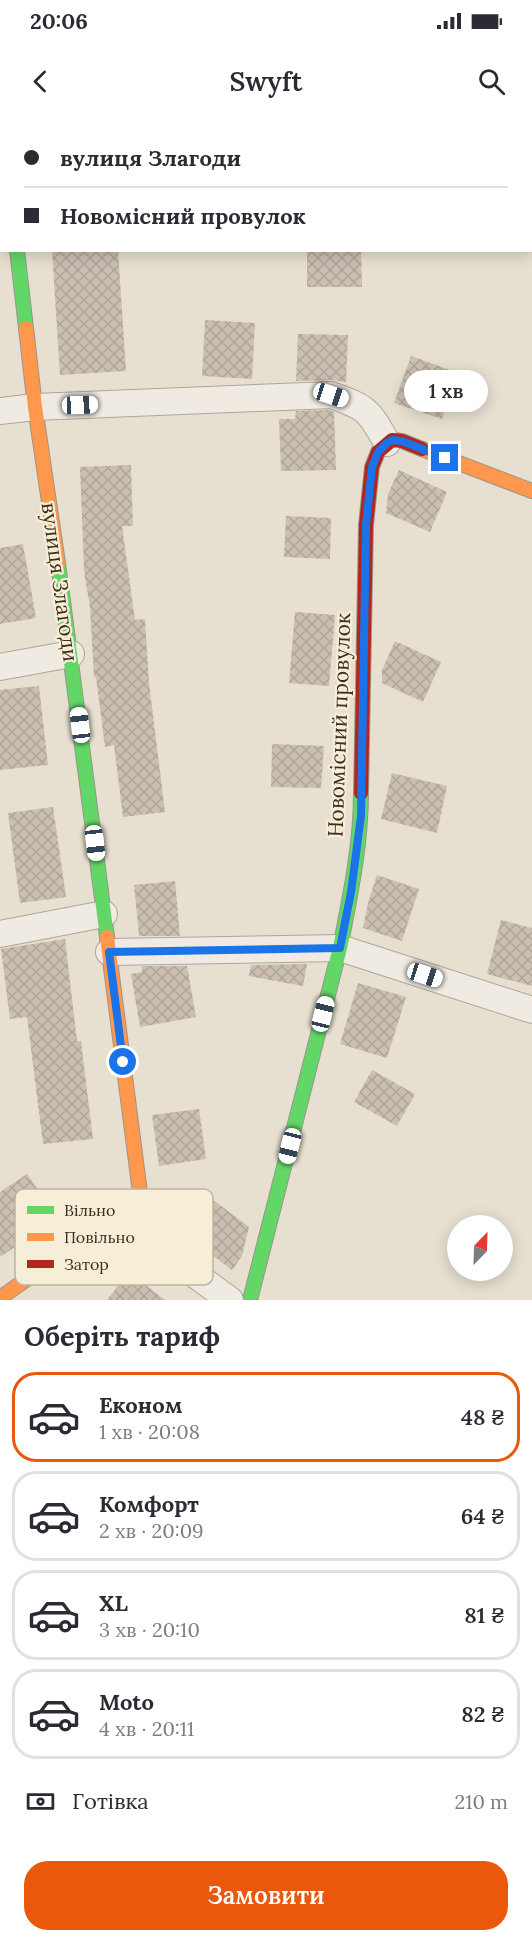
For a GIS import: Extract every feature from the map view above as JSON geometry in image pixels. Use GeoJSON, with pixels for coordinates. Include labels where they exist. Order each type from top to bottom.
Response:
{"type":"FeatureCollection","features":[{"type":"Feature","properties":{"kind":"street","name":"вулиця Злагоди"},"geometry":{"type":"LineString","coordinates":[[17,252],[35,407],[71,654],[140,1189]]}},
{"type":"Feature","properties":{"kind":"street"},"geometry":{"type":"LineString","coordinates":[[0,411],[35,407],[331,395],[357,404],[373,417],[387,443],[392,440],[402,441],[532,491]]}},
{"type":"Feature","properties":{"kind":"street","name":"Новомісний провулок"},"geometry":{"type":"LineString","coordinates":[[250,1300],[340,948],[351,892],[361,816],[366,525],[372,467],[378,452],[387,443]]}},
{"type":"Feature","properties":{"kind":"street"},"geometry":{"type":"LineString","coordinates":[[0,667],[71,654]]}},
{"type":"Feature","properties":{"kind":"street"},"geometry":{"type":"LineString","coordinates":[[0,934],[104,914]]}},
{"type":"Feature","properties":{"kind":"street"},"geometry":{"type":"LineString","coordinates":[[109,952],[340,948],[532,1010]]}},
{"type":"Feature","properties":{"kind":"street"},"geometry":{"type":"LineString","coordinates":[[0,1298],[18,1285]]}},
{"type":"Feature","properties":{"kind":"street"},"geometry":{"type":"LineString","coordinates":[[209,1285],[230,1300]]}},
{"type":"Feature","properties":{"kind":"building"},"geometry":{"type":"Polygon","coordinates":[[[52,252],[118,252],[126,371],[60,375],[52,252]]]}},
{"type":"Feature","properties":{"kind":"building"},"geometry":{"type":"Polygon","coordinates":[[[307,252],[361,252],[362,287],[307,287],[307,252]]]}},
{"type":"Feature","properties":{"kind":"building"},"geometry":{"type":"Polygon","coordinates":[[[205,320],[255,323],[252,379],[202,376],[205,320]]]}},
{"type":"Feature","properties":{"kind":"building"},"geometry":{"type":"Polygon","coordinates":[[[298,334],[348,335],[346,382],[296,381],[298,334]]]}},
{"type":"Feature","properties":{"kind":"building"},"geometry":{"type":"Polygon","coordinates":[[[411,356],[458,373],[442,419],[394,403],[411,356]]]}},
{"type":"Feature","properties":{"kind":"building"},"geometry":{"type":"Polygon","coordinates":[[[329,410],[334,412],[336,470],[281,471],[279,419],[295,419],[296,411],[329,410]]]}},
{"type":"Feature","properties":{"kind":"building"},"geometry":{"type":"Polygon","coordinates":[[[131,465],[133,526],[122,526],[135,620],[145,619],[149,683],[165,812],[123,817],[114,745],[105,747],[96,677],[94,677],[90,607],[84,571],[80,467],[131,465]]]}},
{"type":"Feature","properties":{"kind":"building"},"geometry":{"type":"Polygon","coordinates":[[[399,470],[447,492],[430,532],[386,513],[388,494],[399,470]]]}},
{"type":"Feature","properties":{"kind":"building"},"geometry":{"type":"Polygon","coordinates":[[[286,516],[331,518],[330,559],[284,557],[286,516]]]}},
{"type":"Feature","properties":{"kind":"building"},"geometry":{"type":"Polygon","coordinates":[[[23,544],[36,618],[0,624],[0,548],[23,544]]]}},
{"type":"Feature","properties":{"kind":"building"},"geometry":{"type":"Polygon","coordinates":[[[295,612],[335,615],[329,686],[289,683],[295,612]]]}},
{"type":"Feature","properties":{"kind":"building"},"geometry":{"type":"Polygon","coordinates":[[[395,641],[441,662],[423,702],[382,683],[382,670],[395,641]]]}},
{"type":"Feature","properties":{"kind":"building"},"geometry":{"type":"Polygon","coordinates":[[[39,686],[48,765],[0,770],[0,690],[39,686]]]}},
{"type":"Feature","properties":{"kind":"building"},"geometry":{"type":"Polygon","coordinates":[[[272,744],[324,746],[321,788],[271,787],[272,744]]]}},
{"type":"Feature","properties":{"kind":"building"},"geometry":{"type":"Polygon","coordinates":[[[392,773],[447,786],[437,833],[381,819],[392,773]]]}},
{"type":"Feature","properties":{"kind":"building"},"geometry":{"type":"Polygon","coordinates":[[[53,807],[66,897],[20,903],[8,813],[53,807]]]}},
{"type":"Feature","properties":{"kind":"building"},"geometry":{"type":"Polygon","coordinates":[[[377,875],[419,889],[402,941],[363,928],[377,875]]]}},
{"type":"Feature","properties":{"kind":"building"},"geometry":{"type":"Polygon","coordinates":[[[175,881],[180,936],[139,936],[134,885],[175,881]]]}},
{"type":"Feature","properties":{"kind":"building"},"geometry":{"type":"Polygon","coordinates":[[[501,920],[532,928],[532,986],[487,974],[501,920]]]}},
{"type":"Feature","properties":{"kind":"building"},"geometry":{"type":"Polygon","coordinates":[[[65,939],[77,1041],[81,1041],[93,1139],[43,1144],[27,1017],[10,1019],[1,949],[65,939]]]}},
{"type":"Feature","properties":{"kind":"building"},"geometry":{"type":"Polygon","coordinates":[[[307,964],[303,986],[249,976],[251,965],[307,964]]]}},
{"type":"Feature","properties":{"kind":"building"},"geometry":{"type":"Polygon","coordinates":[[[142,966],[187,966],[196,1017],[140,1027],[131,974],[142,972],[142,966]]]}},
{"type":"Feature","properties":{"kind":"building"},"geometry":{"type":"Polygon","coordinates":[[[358,983],[406,997],[387,1058],[340,1044],[358,983]]]}},
{"type":"Feature","properties":{"kind":"building"},"geometry":{"type":"Polygon","coordinates":[[[372,1070],[415,1094],[397,1126],[354,1102],[372,1070]]]}},
{"type":"Feature","properties":{"kind":"building"},"geometry":{"type":"Polygon","coordinates":[[[199,1109],[206,1159],[159,1166],[152,1115],[199,1109]]]}},
{"type":"Feature","properties":{"kind":"building"},"geometry":{"type":"Polygon","coordinates":[[[27,1174],[38,1189],[15,1189],[15,1247],[0,1257],[0,1192],[27,1174]]]}},
{"type":"Feature","properties":{"kind":"building"},"geometry":{"type":"Polygon","coordinates":[[[213,1200],[249,1227],[242,1256],[232,1270],[213,1256],[213,1200]]]}},
{"type":"Feature","properties":{"kind":"building"},"geometry":{"type":"Polygon","coordinates":[[[119,1285],[146,1285],[165,1300],[107,1300],[119,1285]]]}},
{"type":"Feature","properties":{"kind":"traffic: fast"},"geometry":{"type":"LineString","coordinates":[[17,252],[26,328]]}},
{"type":"Feature","properties":{"kind":"traffic: fast"},"geometry":{"type":"LineString","coordinates":[[58,563],[107,937]]}},
{"type":"Feature","properties":{"kind":"traffic: fast"},"geometry":{"type":"LineString","coordinates":[[250,1300],[340,948],[357,851],[361,793]]}},
{"type":"Feature","properties":{"kind":"traffic: slow"},"geometry":{"type":"LineString","coordinates":[[26,328],[58,563]]}},
{"type":"Feature","properties":{"kind":"traffic: slow"},"geometry":{"type":"LineString","coordinates":[[422,449],[532,491]]}},
{"type":"Feature","properties":{"kind":"traffic: slow"},"geometry":{"type":"LineString","coordinates":[[107,937],[140,1189]]}},
{"type":"Feature","properties":{"kind":"traffic: slow"},"geometry":{"type":"LineString","coordinates":[[0,1298],[18,1285]]}},
{"type":"Feature","properties":{"kind":"traffic: jam"},"geometry":{"type":"LineString","coordinates":[[361,793],[366,525],[372,467],[378,452],[392,440],[402,441],[422,449]]}},
{"type":"Feature","properties":{"kind":"route"},"geometry":{"type":"LineString","coordinates":[[123,1062],[109,952],[340,948],[351,892],[361,816],[366,525],[372,467],[378,452],[392,440],[402,441],[445,458]]}}]}
